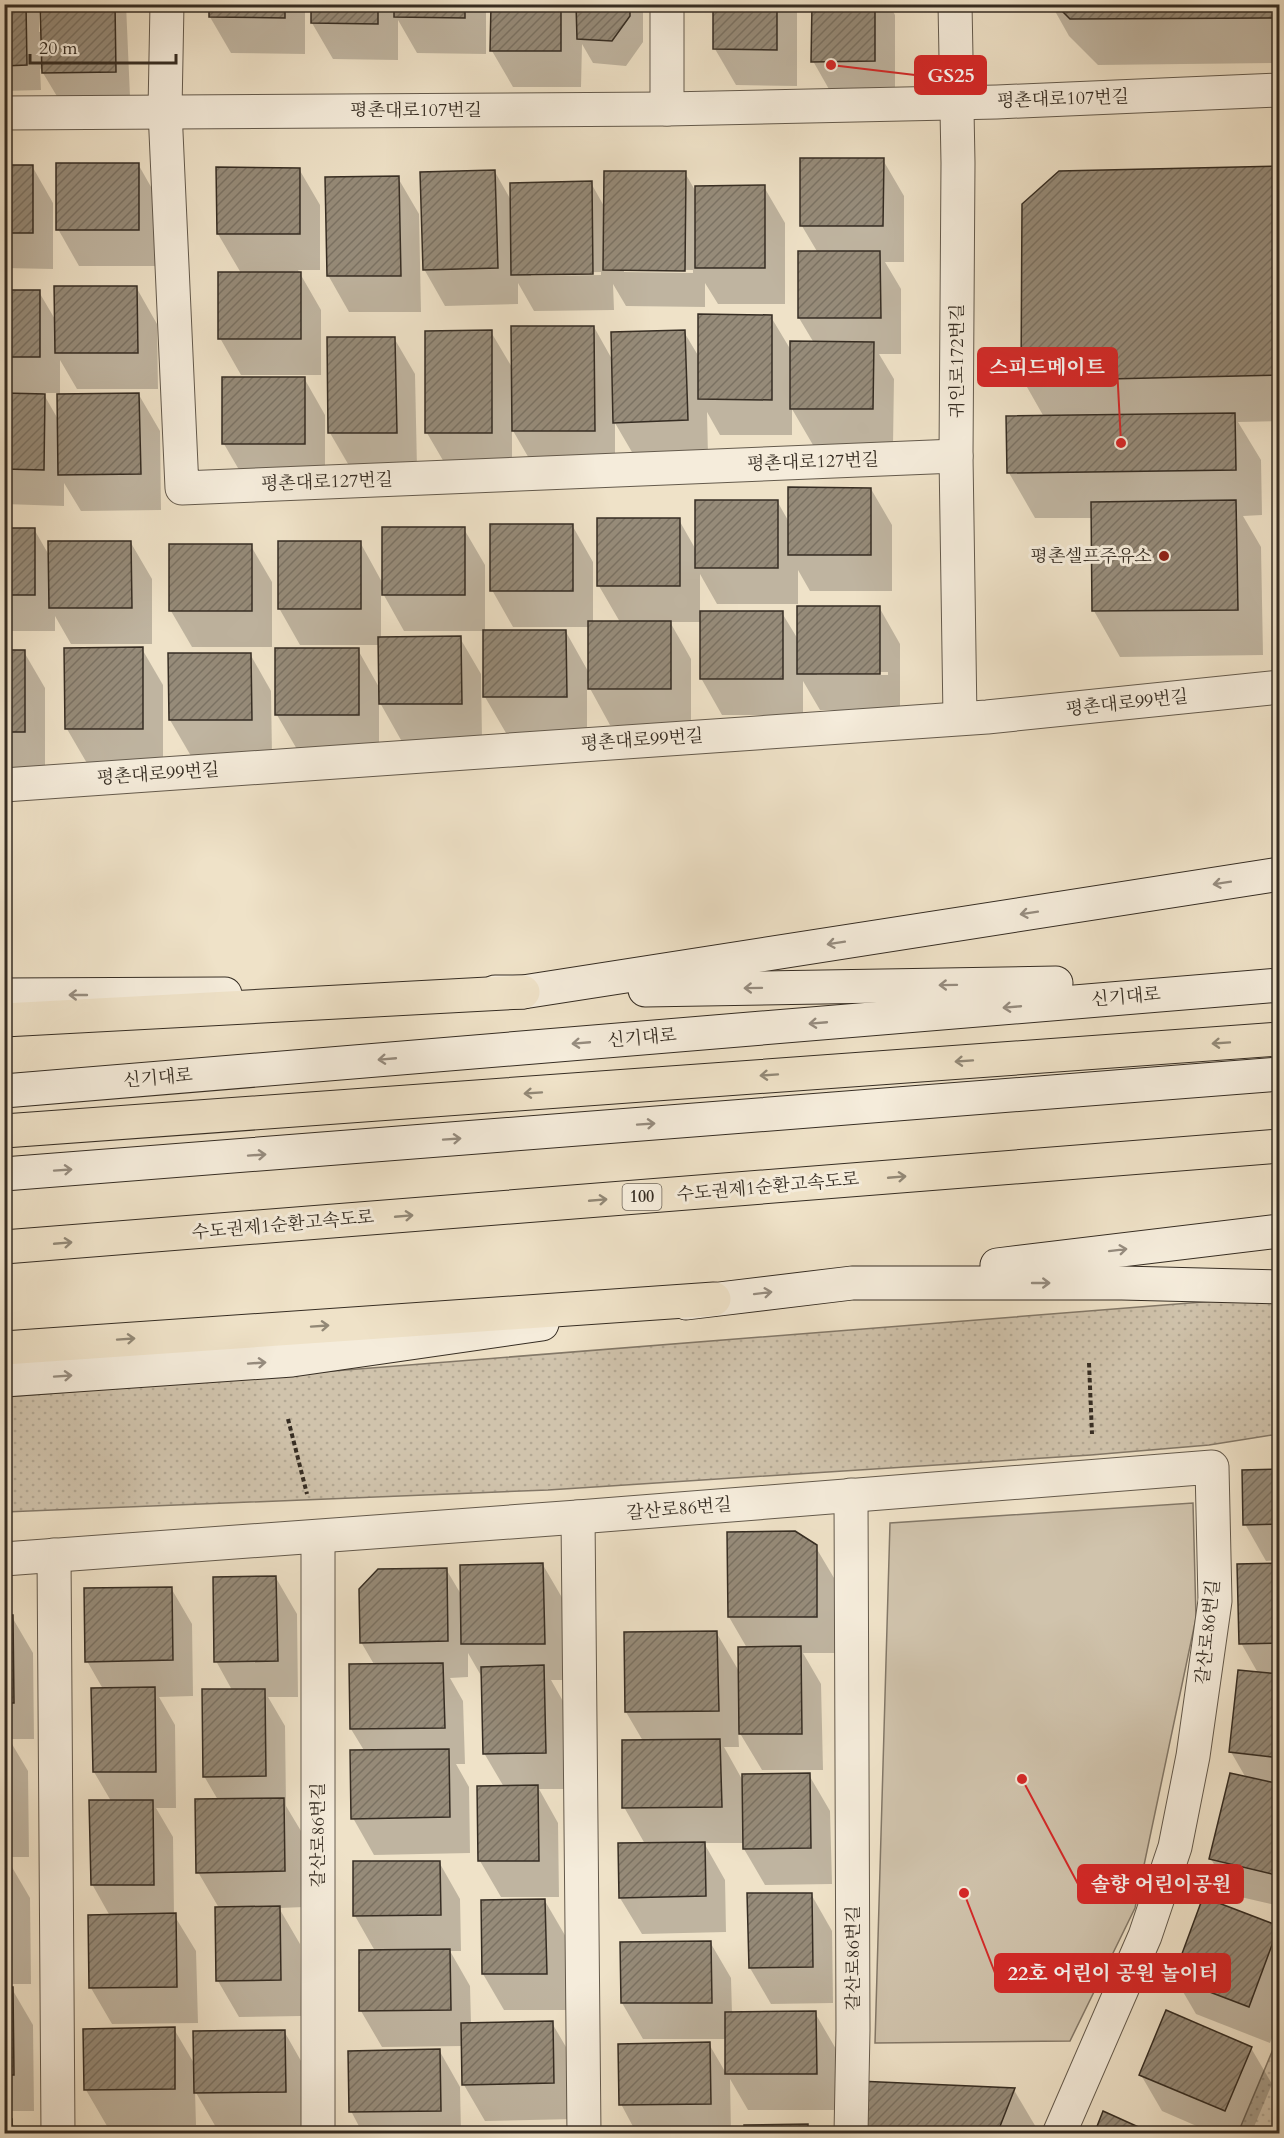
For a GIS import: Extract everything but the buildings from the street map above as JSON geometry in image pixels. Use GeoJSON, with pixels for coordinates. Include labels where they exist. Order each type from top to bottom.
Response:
{"type":"FeatureCollection","features":[{"type":"Feature","properties":{"kind":"highway"},"geometry":{"type":"LineString","coordinates":[[4,1020],[522,992]]}},
{"type":"Feature","properties":{"kind":"highway"},"geometry":{"type":"LineString","coordinates":[[4,1131],[1280,1039]]}},
{"type":"Feature","properties":{"kind":"highway","name":"수도권제1순환고속도로"},"geometry":{"type":"LineString","coordinates":[[4,1247],[1280,1146]]}},
{"type":"Feature","properties":{"kind":"highway"},"geometry":{"type":"LineString","coordinates":[[4,1348],[714,1299]]}},
{"type":"Feature","properties":{"kind":"street","name":"평촌대로127번길"},"geometry":{"type":"LineString","coordinates":[[167,4],[165,110],[182,488],[956,456]]}},
{"type":"Feature","properties":{"kind":"street"},"geometry":{"type":"LineString","coordinates":[[667,4],[667,109]]}},
{"type":"Feature","properties":{"kind":"street","name":"귀인로172번길"},"geometry":{"type":"LineString","coordinates":[[956,4],[956,456],[960,718]]}},
{"type":"Feature","properties":{"kind":"street","name":"평촌대로107번길"},"geometry":{"type":"LineString","coordinates":[[4,113],[165,110],[667,109],[957,102],[1280,90]]}},
{"type":"Feature","properties":{"kind":"street","name":"평촌대로99번길"},"geometry":{"type":"LineString","coordinates":[[4,785],[960,718],[1280,687]]}},
{"type":"Feature","properties":{"kind":"street"},"geometry":{"type":"LineString","coordinates":[[522,992],[1280,874]]}},
{"type":"Feature","properties":{"kind":"street"},"geometry":{"type":"LineString","coordinates":[[4,995],[522,992],[1280,980]]}},
{"type":"Feature","properties":{"kind":"street","name":"신기대로"},"geometry":{"type":"LineString","coordinates":[[4,1091],[1280,985]]}},
{"type":"Feature","properties":{"kind":"street"},"geometry":{"type":"LineString","coordinates":[[4,1174],[1280,1074]]}},
{"type":"Feature","properties":{"kind":"street"},"geometry":{"type":"LineString","coordinates":[[4,1380],[292,1360],[714,1299],[1280,1231]]}},
{"type":"Feature","properties":{"kind":"street"},"geometry":{"type":"LineString","coordinates":[[852,1283],[1122,1283],[1280,1287]]}},
{"type":"Feature","properties":{"kind":"street","name":"갈산로86번길"},"geometry":{"type":"LineString","coordinates":[[4,1558],[318,1537],[1212,1467],[1215,1601],[1193,1756],[1174,1847],[1145,1936],[1059,2133]]}},
{"type":"Feature","properties":{"kind":"street","name":"갈산로86번길"},"geometry":{"type":"LineString","coordinates":[[851,1495],[853,2030],[851,2133]]}},
{"type":"Feature","properties":{"kind":"street"},"geometry":{"type":"LineString","coordinates":[[578,1517],[584,2133]]}},
{"type":"Feature","properties":{"kind":"street","name":"갈산로86번길"},"geometry":{"type":"LineString","coordinates":[[318,1537],[318,2133]]}},
{"type":"Feature","properties":{"kind":"street"},"geometry":{"type":"LineString","coordinates":[[54,1555],[58,2133]]}},
{"type":"Feature","properties":{"kind":"path"},"geometry":{"type":"LineString","coordinates":[[1089,1363],[1094,1476]]}},
{"type":"Feature","properties":{"kind":"path"},"geometry":{"type":"LineString","coordinates":[[288,1419],[318,1537]]}},
{"type":"Feature","properties":{"kind":"shaded area"},"geometry":{"type":"Polygon","coordinates":[[[1279,1296],[1279,1434],[1209,1445],[1091,1455],[548,1490],[5,1512],[5,1397],[1279,1296]]]}},
{"type":"Feature","properties":{"kind":"shaded area"},"geometry":{"type":"Polygon","coordinates":[[[1193,1503],[1196,1618],[1135,1908],[1070,2041],[875,2043],[890,1523],[1193,1503]]]}},
{"type":"Feature","properties":{"kind":"shaded area"},"geometry":{"type":"Polygon","coordinates":[[[1279,2035],[1279,2133],[1238,2133],[1279,2035]]]}},
{"type":"Feature","properties":{"kind":"place","name":"GS25"},"geometry":{"type":"Point","coordinates":[831,65]}},
{"type":"Feature","properties":{"kind":"place","name":"스피드메이트"},"geometry":{"type":"Point","coordinates":[1121,443]}},
{"type":"Feature","properties":{"kind":"place","name":"평촌셀프주유소"},"geometry":{"type":"Point","coordinates":[1164,556]}},
{"type":"Feature","properties":{"kind":"place","name":"솔향 어린이공원"},"geometry":{"type":"Point","coordinates":[1022,1779]}},
{"type":"Feature","properties":{"kind":"place","name":"22호 어린이 공원 놀이터"},"geometry":{"type":"Point","coordinates":[964,1893]}}]}
